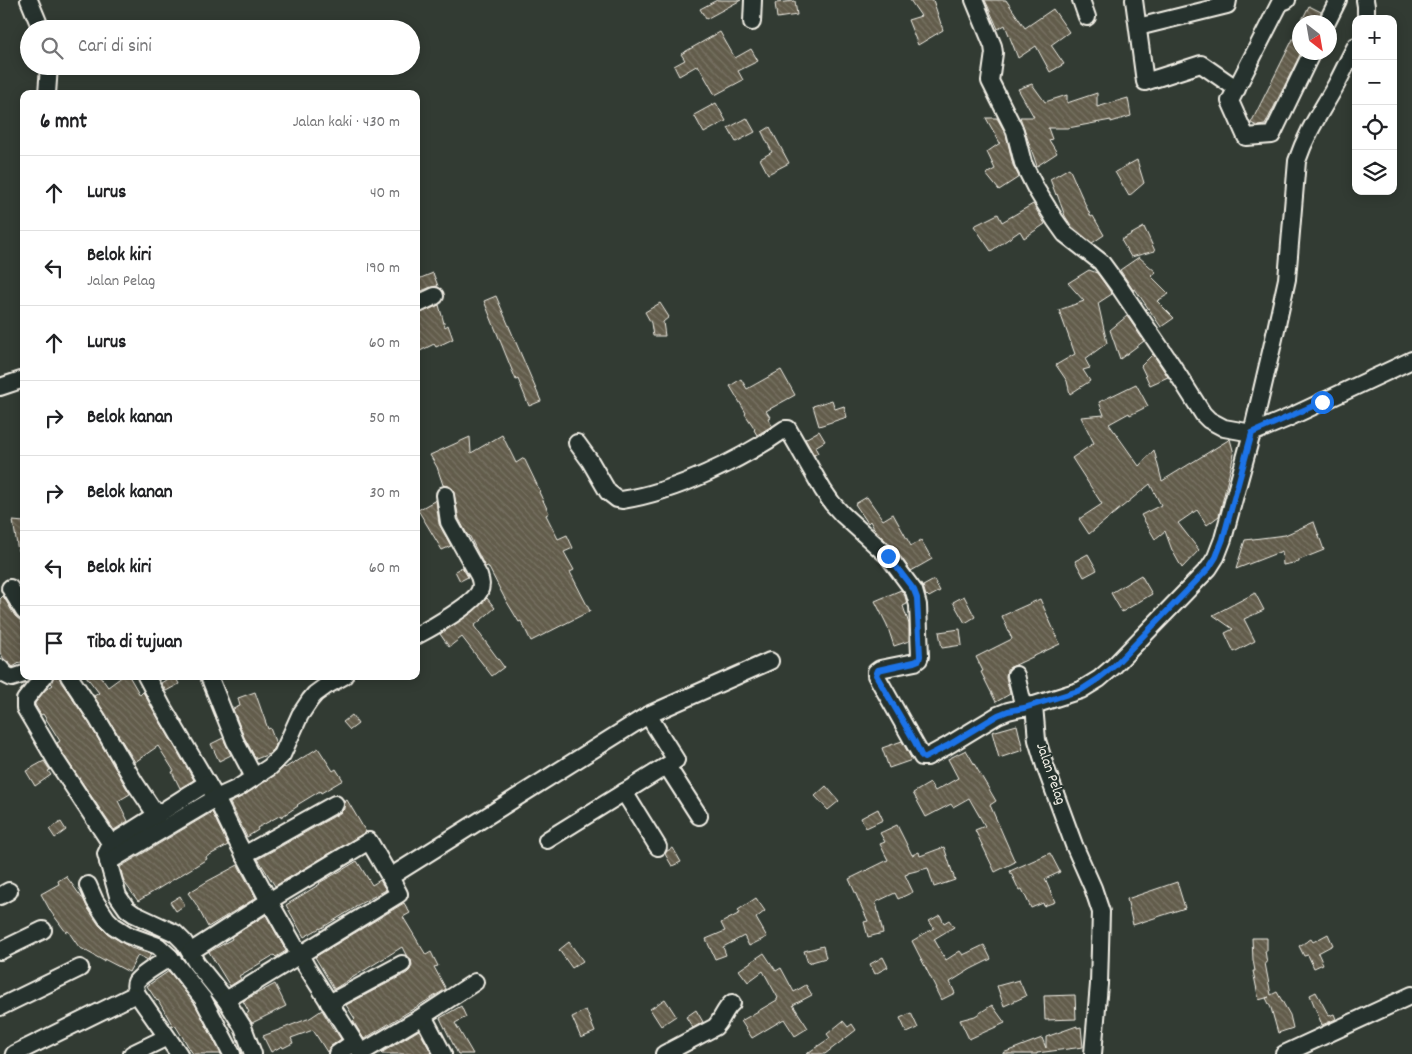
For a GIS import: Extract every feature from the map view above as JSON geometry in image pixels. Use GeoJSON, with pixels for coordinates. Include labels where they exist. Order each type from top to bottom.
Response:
{"type":"FeatureCollection","features":[{"type":"Feature","properties":{"kind":"street"},"geometry":{"type":"LineString","coordinates":[[29,0],[37,20]]}},
{"type":"Feature","properties":{"kind":"street"},"geometry":{"type":"LineString","coordinates":[[752,22],[753,0]]}},
{"type":"Feature","properties":{"kind":"street"},"geometry":{"type":"LineString","coordinates":[[974,0],[994,53],[990,76],[992,88],[1015,131],[1023,163],[1036,189],[1065,234],[1095,256],[1106,268],[1203,414],[1209,420],[1224,428],[1252,433],[1412,360]]}},
{"type":"Feature","properties":{"kind":"street"},"geometry":{"type":"LineString","coordinates":[[1080,0],[1087,17]]}},
{"type":"Feature","properties":{"kind":"street"},"geometry":{"type":"LineString","coordinates":[[1134,0],[1146,82],[1201,64],[1237,89]]}},
{"type":"Feature","properties":{"kind":"street"},"geometry":{"type":"LineString","coordinates":[[1138,26],[1227,5],[1228,0]]}},
{"type":"Feature","properties":{"kind":"street"},"geometry":{"type":"LineString","coordinates":[[1286,0],[1280,3],[1230,102],[1246,136],[1272,135],[1308,60]]}},
{"type":"Feature","properties":{"kind":"street"},"geometry":{"type":"LineString","coordinates":[[1330,15],[1338,0]]}},
{"type":"Feature","properties":{"kind":"street"},"geometry":{"type":"LineString","coordinates":[[1365,0],[1366,15]]}},
{"type":"Feature","properties":{"kind":"street"},"geometry":{"type":"LineString","coordinates":[[578,443],[608,492],[617,499],[622,500],[662,490],[715,469],[788,429],[832,503],[888,556],[914,590],[918,605],[919,660],[878,670],[876,675],[924,758],[998,715],[1081,690],[1113,667],[1209,568],[1216,557],[1223,539],[1252,433],[1287,279],[1297,162],[1309,130],[1352,54]]}},
{"type":"Feature","properties":{"kind":"street"},"geometry":{"type":"LineString","coordinates":[[47,90],[48,75]]}},
{"type":"Feature","properties":{"kind":"street"},"geometry":{"type":"LineString","coordinates":[[420,302],[435,296]]}},
{"type":"Feature","properties":{"kind":"street"},"geometry":{"type":"LineString","coordinates":[[0,387],[20,380]]}},
{"type":"Feature","properties":{"kind":"street"},"geometry":{"type":"LineString","coordinates":[[420,634],[440,623],[475,597],[480,590],[479,576],[449,522],[445,495]]}},
{"type":"Feature","properties":{"kind":"street"},"geometry":{"type":"LineString","coordinates":[[10,588],[20,605]]}},
{"type":"Feature","properties":{"kind":"street"},"geometry":{"type":"LineString","coordinates":[[390,877],[648,715],[770,661]]}},
{"type":"Feature","properties":{"kind":"street"},"geometry":{"type":"LineString","coordinates":[[0,668],[6,675],[12,678],[20,675]]}},
{"type":"Feature","properties":{"kind":"street","name":"Jalan Pelag"},"geometry":{"type":"LineString","coordinates":[[1016,675],[1029,706],[1045,766],[1101,912],[1099,984],[1094,1054]]}},
{"type":"Feature","properties":{"kind":"street"},"geometry":{"type":"LineString","coordinates":[[41,680],[25,700],[25,708],[111,844]]}},
{"type":"Feature","properties":{"kind":"street"},"geometry":{"type":"LineString","coordinates":[[72,680],[157,816]]}},
{"type":"Feature","properties":{"kind":"street"},"geometry":{"type":"LineString","coordinates":[[148,680],[216,798],[269,901],[359,1050]]}},
{"type":"Feature","properties":{"kind":"street"},"geometry":{"type":"LineString","coordinates":[[210,680],[235,741],[254,777]]}},
{"type":"Feature","properties":{"kind":"street"},"geometry":{"type":"LineString","coordinates":[[108,862],[216,798],[238,788],[270,767],[282,755],[300,715],[310,700],[315,694],[337,680]]}},
{"type":"Feature","properties":{"kind":"street"},"geometry":{"type":"LineString","coordinates":[[547,840],[676,760],[648,715]]}},
{"type":"Feature","properties":{"kind":"street"},"geometry":{"type":"LineString","coordinates":[[667,766],[699,816]]}},
{"type":"Feature","properties":{"kind":"street"},"geometry":{"type":"LineString","coordinates":[[207,783],[111,844],[106,852],[118,896],[127,909],[175,933],[184,942],[243,1027],[253,1054]]}},
{"type":"Feature","properties":{"kind":"street"},"geometry":{"type":"LineString","coordinates":[[624,792],[658,847]]}},
{"type":"Feature","properties":{"kind":"street"},"geometry":{"type":"LineString","coordinates":[[244,855],[335,804]]}},
{"type":"Feature","properties":{"kind":"street"},"geometry":{"type":"LineString","coordinates":[[190,952],[269,901],[369,841],[399,894],[226,1000]]}},
{"type":"Feature","properties":{"kind":"street"},"geometry":{"type":"LineString","coordinates":[[88,885],[95,901],[114,926],[128,935],[158,946],[170,957],[203,999],[232,1054]]}},
{"type":"Feature","properties":{"kind":"street"},"geometry":{"type":"LineString","coordinates":[[0,951],[43,930]]}},
{"type":"Feature","properties":{"kind":"street"},"geometry":{"type":"LineString","coordinates":[[170,957],[139,978],[135,988],[137,994],[179,1054]]}},
{"type":"Feature","properties":{"kind":"street"},"geometry":{"type":"LineString","coordinates":[[330,1003],[402,964]]}},
{"type":"Feature","properties":{"kind":"street"},"geometry":{"type":"LineString","coordinates":[[0,1007],[80,968]]}},
{"type":"Feature","properties":{"kind":"street"},"geometry":{"type":"LineString","coordinates":[[336,1054],[359,1050],[423,1016],[476,982]]}},
{"type":"Feature","properties":{"kind":"street"},"geometry":{"type":"LineString","coordinates":[[1284,1054],[1412,995]]}},
{"type":"Feature","properties":{"kind":"street"},"geometry":{"type":"LineString","coordinates":[[14,1054],[132,996]]}},
{"type":"Feature","properties":{"kind":"street"},"geometry":{"type":"LineString","coordinates":[[664,1054],[718,1024],[726,1009],[732,1003]]}},
{"type":"Feature","properties":{"kind":"street"},"geometry":{"type":"LineString","coordinates":[[423,1016],[443,1054]]}},
{"type":"Feature","properties":{"kind":"street"},"geometry":{"type":"LineString","coordinates":[[132,1054],[161,1040]]}},
{"type":"Feature","properties":{"kind":"building"},"geometry":{"type":"Polygon","coordinates":[[[717,0],[741,0],[706,19],[700,9],[717,0]]]}},
{"type":"Feature","properties":{"kind":"building"},"geometry":{"type":"Polygon","coordinates":[[[910,0],[933,0],[943,30],[918,45],[908,20],[921,16],[910,0]]]}},
{"type":"Feature","properties":{"kind":"building"},"geometry":{"type":"Polygon","coordinates":[[[985,0],[1006,0],[1025,28],[1053,9],[1069,32],[1051,45],[1064,64],[1050,72],[1036,46],[1018,58],[1005,25],[998,29],[985,0]]]}},
{"type":"Feature","properties":{"kind":"building"},"geometry":{"type":"Polygon","coordinates":[[[795,1],[797,15],[777,18],[775,3],[795,1]]]}},
{"type":"Feature","properties":{"kind":"building"},"geometry":{"type":"Polygon","coordinates":[[[1309,6],[1321,12],[1320,15],[1304,15],[1309,6]]]}},
{"type":"Feature","properties":{"kind":"building"},"geometry":{"type":"Polygon","coordinates":[[[720,32],[735,58],[751,49],[758,61],[738,71],[743,80],[715,95],[698,65],[679,76],[674,66],[685,60],[681,54],[720,32]]]}},
{"type":"Feature","properties":{"kind":"building"},"geometry":{"type":"Polygon","coordinates":[[[1292,41],[1292,60],[1298,60],[1265,125],[1257,126],[1251,123],[1292,41]]]}},
{"type":"Feature","properties":{"kind":"building"},"geometry":{"type":"Polygon","coordinates":[[[1032,84],[1045,102],[1067,95],[1067,103],[1097,93],[1097,107],[1128,98],[1131,116],[1111,122],[1111,120],[1068,128],[1048,128],[1052,139],[1049,140],[1057,153],[1037,166],[1020,117],[1034,117],[1018,89],[1032,84]]]}},
{"type":"Feature","properties":{"kind":"building"},"geometry":{"type":"Polygon","coordinates":[[[716,103],[726,121],[704,133],[694,115],[716,103]]]}},
{"type":"Feature","properties":{"kind":"building"},"geometry":{"type":"Polygon","coordinates":[[[747,118],[755,132],[736,142],[728,128],[747,118]]]}},
{"type":"Feature","properties":{"kind":"building"},"geometry":{"type":"Polygon","coordinates":[[[986,118],[997,118],[1006,134],[1013,165],[1019,177],[999,190],[986,174],[995,169],[987,152],[1000,143],[986,118]]]}},
{"type":"Feature","properties":{"kind":"building"},"geometry":{"type":"Polygon","coordinates":[[[770,127],[789,163],[768,174],[760,159],[772,152],[762,132],[770,127]]]}},
{"type":"Feature","properties":{"kind":"building"},"geometry":{"type":"Polygon","coordinates":[[[1137,160],[1144,183],[1129,196],[1115,172],[1137,160]]]}},
{"type":"Feature","properties":{"kind":"building"},"geometry":{"type":"Polygon","coordinates":[[[1069,168],[1091,217],[1093,216],[1104,235],[1092,243],[1072,227],[1065,216],[1050,179],[1069,168]]]}},
{"type":"Feature","properties":{"kind":"building"},"geometry":{"type":"Polygon","coordinates":[[[1033,204],[1045,224],[1024,238],[1020,231],[991,251],[974,226],[998,214],[1002,222],[1033,204]]]}},
{"type":"Feature","properties":{"kind":"building"},"geometry":{"type":"Polygon","coordinates":[[[1144,227],[1155,251],[1131,257],[1121,240],[1144,227]]]}},
{"type":"Feature","properties":{"kind":"building"},"geometry":{"type":"Polygon","coordinates":[[[1139,257],[1156,272],[1151,276],[1169,294],[1157,301],[1174,318],[1161,327],[1120,270],[1139,257]]]}},
{"type":"Feature","properties":{"kind":"building"},"geometry":{"type":"Polygon","coordinates":[[[1089,270],[1097,273],[1112,294],[1098,303],[1107,343],[1085,359],[1090,368],[1083,370],[1090,381],[1070,394],[1067,381],[1056,365],[1075,354],[1059,310],[1084,301],[1068,283],[1089,270]]]}},
{"type":"Feature","properties":{"kind":"building"},"geometry":{"type":"Polygon","coordinates":[[[433,273],[438,286],[420,292],[420,278],[433,273]]]}},
{"type":"Feature","properties":{"kind":"building"},"geometry":{"type":"Polygon","coordinates":[[[496,296],[541,401],[529,406],[518,379],[516,380],[484,301],[496,296]]]}},
{"type":"Feature","properties":{"kind":"building"},"geometry":{"type":"Polygon","coordinates":[[[660,303],[669,317],[663,322],[665,336],[653,336],[651,323],[645,312],[660,303]]]}},
{"type":"Feature","properties":{"kind":"building"},"geometry":{"type":"Polygon","coordinates":[[[439,305],[445,327],[448,325],[453,339],[436,347],[434,344],[420,351],[420,313],[439,305]]]}},
{"type":"Feature","properties":{"kind":"building"},"geometry":{"type":"Polygon","coordinates":[[[1127,316],[1144,341],[1120,359],[1110,330],[1127,316]]]}},
{"type":"Feature","properties":{"kind":"building"},"geometry":{"type":"Polygon","coordinates":[[[1153,354],[1168,377],[1150,385],[1141,366],[1153,354]]]}},
{"type":"Feature","properties":{"kind":"building"},"geometry":{"type":"Polygon","coordinates":[[[781,370],[795,395],[766,411],[772,426],[757,435],[730,386],[741,379],[747,389],[781,370]]]}},
{"type":"Feature","properties":{"kind":"building"},"geometry":{"type":"Polygon","coordinates":[[[1136,384],[1148,406],[1130,415],[1129,413],[1109,424],[1139,466],[1154,450],[1162,481],[1230,439],[1234,454],[1219,516],[1207,525],[1197,510],[1178,523],[1199,550],[1182,568],[1172,550],[1165,531],[1155,539],[1141,515],[1161,505],[1150,484],[1089,534],[1079,519],[1102,504],[1072,458],[1094,443],[1081,417],[1104,415],[1099,402],[1136,384]]]}},
{"type":"Feature","properties":{"kind":"building"},"geometry":{"type":"Polygon","coordinates":[[[832,400],[835,409],[844,406],[847,417],[819,426],[813,406],[832,400]]]}},
{"type":"Feature","properties":{"kind":"building"},"geometry":{"type":"Polygon","coordinates":[[[819,431],[825,441],[815,447],[818,453],[814,455],[805,439],[819,431]]]}},
{"type":"Feature","properties":{"kind":"building"},"geometry":{"type":"Polygon","coordinates":[[[502,435],[516,463],[524,458],[540,491],[549,513],[546,515],[558,539],[567,535],[573,548],[564,552],[574,570],[570,572],[590,611],[531,641],[521,621],[519,622],[504,597],[488,566],[485,567],[468,536],[459,519],[453,489],[443,485],[437,467],[430,455],[470,437],[471,453],[502,435]]]}},
{"type":"Feature","properties":{"kind":"building"},"geometry":{"type":"Polygon","coordinates":[[[867,497],[883,520],[893,514],[911,546],[921,540],[932,559],[911,571],[895,549],[876,532],[870,521],[868,523],[855,504],[867,497]]]}},
{"type":"Feature","properties":{"kind":"building"},"geometry":{"type":"Polygon","coordinates":[[[436,500],[439,524],[451,546],[442,550],[420,513],[420,509],[436,500]]]}},
{"type":"Feature","properties":{"kind":"building"},"geometry":{"type":"Polygon","coordinates":[[[13,521],[20,522],[20,551],[18,551],[13,521]]]}},
{"type":"Feature","properties":{"kind":"building"},"geometry":{"type":"Polygon","coordinates":[[[1314,522],[1324,550],[1299,560],[1299,562],[1283,565],[1282,551],[1236,569],[1245,540],[1285,535],[1314,522]]]}},
{"type":"Feature","properties":{"kind":"building"},"geometry":{"type":"Polygon","coordinates":[[[1088,554],[1097,570],[1084,577],[1075,561],[1088,554]]]}},
{"type":"Feature","properties":{"kind":"building"},"geometry":{"type":"Polygon","coordinates":[[[462,567],[468,577],[460,581],[455,571],[462,567]]]}},
{"type":"Feature","properties":{"kind":"building"},"geometry":{"type":"Polygon","coordinates":[[[1141,575],[1152,594],[1122,612],[1111,593],[1141,575]]]}},
{"type":"Feature","properties":{"kind":"building"},"geometry":{"type":"Polygon","coordinates":[[[934,580],[940,591],[929,597],[926,596],[923,586],[934,580]]]}},
{"type":"Feature","properties":{"kind":"building"},"geometry":{"type":"Polygon","coordinates":[[[901,590],[907,604],[903,606],[909,624],[909,641],[894,646],[887,625],[875,601],[901,590]]]}},
{"type":"Feature","properties":{"kind":"building"},"geometry":{"type":"Polygon","coordinates":[[[1255,593],[1264,610],[1244,619],[1255,641],[1234,652],[1225,633],[1233,629],[1213,615],[1255,593]]]}},
{"type":"Feature","properties":{"kind":"building"},"geometry":{"type":"Polygon","coordinates":[[[3,596],[15,616],[20,620],[20,663],[13,667],[0,653],[0,599],[3,596]]]}},
{"type":"Feature","properties":{"kind":"building"},"geometry":{"type":"Polygon","coordinates":[[[964,596],[975,617],[965,623],[953,602],[964,596]]]}},
{"type":"Feature","properties":{"kind":"building"},"geometry":{"type":"Polygon","coordinates":[[[487,598],[495,608],[474,626],[504,667],[492,676],[462,637],[449,647],[440,634],[474,611],[487,598]]]}},
{"type":"Feature","properties":{"kind":"building"},"geometry":{"type":"Polygon","coordinates":[[[1040,599],[1060,644],[1007,669],[1006,677],[1010,694],[996,702],[981,672],[983,671],[976,657],[1012,639],[1002,616],[1040,599]]]}},
{"type":"Feature","properties":{"kind":"building"},"geometry":{"type":"Polygon","coordinates":[[[960,629],[962,645],[942,648],[939,632],[960,629]]]}},
{"type":"Feature","properties":{"kind":"building"},"geometry":{"type":"Polygon","coordinates":[[[52,680],[60,680],[89,723],[130,794],[118,801],[128,821],[114,830],[63,754],[57,743],[60,741],[35,705],[45,690],[53,685],[51,683],[52,680]]]}},
{"type":"Feature","properties":{"kind":"building"},"geometry":{"type":"Polygon","coordinates":[[[89,680],[103,680],[108,687],[118,680],[131,680],[140,695],[143,692],[194,780],[180,788],[172,772],[174,771],[158,746],[135,762],[94,696],[99,693],[89,680]]]}},
{"type":"Feature","properties":{"kind":"building"},"geometry":{"type":"Polygon","coordinates":[[[166,680],[177,680],[179,684],[166,691],[161,683],[166,680]]]}},
{"type":"Feature","properties":{"kind":"building"},"geometry":{"type":"Polygon","coordinates":[[[255,692],[268,729],[270,728],[276,744],[269,754],[256,759],[244,737],[233,709],[240,706],[238,698],[255,692]]]}},
{"type":"Feature","properties":{"kind":"building"},"geometry":{"type":"Polygon","coordinates":[[[352,715],[358,724],[350,730],[343,722],[352,715]]]}},
{"type":"Feature","properties":{"kind":"building"},"geometry":{"type":"Polygon","coordinates":[[[1017,725],[1023,750],[999,758],[992,732],[1017,725]]]}},
{"type":"Feature","properties":{"kind":"building"},"geometry":{"type":"Polygon","coordinates":[[[223,738],[231,755],[219,761],[211,744],[223,738]]]}},
{"type":"Feature","properties":{"kind":"building"},"geometry":{"type":"Polygon","coordinates":[[[902,741],[912,760],[889,768],[882,748],[902,741]]]}},
{"type":"Feature","properties":{"kind":"building"},"geometry":{"type":"Polygon","coordinates":[[[318,748],[333,771],[336,769],[343,780],[321,793],[320,791],[281,817],[281,815],[257,828],[258,830],[247,837],[230,803],[275,775],[284,767],[318,748]]]}},
{"type":"Feature","properties":{"kind":"building"},"geometry":{"type":"Polygon","coordinates":[[[966,750],[996,801],[990,805],[1015,862],[995,872],[975,830],[985,826],[969,798],[953,807],[951,804],[926,817],[913,793],[930,783],[935,791],[958,778],[948,759],[966,750]]]}},
{"type":"Feature","properties":{"kind":"building"},"geometry":{"type":"Polygon","coordinates":[[[44,761],[51,775],[35,786],[26,771],[44,761]]]}},
{"type":"Feature","properties":{"kind":"building"},"geometry":{"type":"Polygon","coordinates":[[[826,786],[839,801],[828,810],[815,796],[826,786]]]}},
{"type":"Feature","properties":{"kind":"building"},"geometry":{"type":"Polygon","coordinates":[[[347,800],[366,832],[275,886],[258,859],[340,813],[344,809],[344,802],[347,800]]]}},
{"type":"Feature","properties":{"kind":"building"},"geometry":{"type":"Polygon","coordinates":[[[878,809],[883,820],[866,828],[861,818],[878,809]]]}},
{"type":"Feature","properties":{"kind":"building"},"geometry":{"type":"Polygon","coordinates":[[[212,812],[228,845],[138,901],[124,882],[120,867],[212,812]]]}},
{"type":"Feature","properties":{"kind":"building"},"geometry":{"type":"Polygon","coordinates":[[[61,822],[66,830],[55,838],[49,829],[61,822]]]}},
{"type":"Feature","properties":{"kind":"building"},"geometry":{"type":"Polygon","coordinates":[[[897,825],[912,855],[919,852],[920,856],[944,847],[955,880],[934,887],[928,868],[908,873],[905,875],[913,892],[898,899],[895,893],[876,902],[883,933],[868,937],[864,922],[868,921],[849,879],[888,860],[880,844],[885,842],[880,833],[897,825]]]}},
{"type":"Feature","properties":{"kind":"building"},"geometry":{"type":"Polygon","coordinates":[[[673,848],[681,862],[672,866],[665,854],[673,848]]]}},
{"type":"Feature","properties":{"kind":"building"},"geometry":{"type":"Polygon","coordinates":[[[1050,853],[1060,872],[1045,879],[1055,902],[1044,906],[1043,903],[1031,908],[1022,889],[1019,890],[1010,871],[1050,853]]]}},
{"type":"Feature","properties":{"kind":"building"},"geometry":{"type":"Polygon","coordinates":[[[357,861],[372,885],[380,880],[386,890],[304,937],[286,905],[357,861]]]}},
{"type":"Feature","properties":{"kind":"building"},"geometry":{"type":"Polygon","coordinates":[[[238,865],[256,898],[208,927],[188,893],[238,865]]]}},
{"type":"Feature","properties":{"kind":"building"},"geometry":{"type":"Polygon","coordinates":[[[66,876],[83,898],[99,925],[107,933],[131,948],[151,954],[148,960],[138,955],[129,972],[79,947],[51,912],[41,894],[59,884],[58,881],[66,876]]]}},
{"type":"Feature","properties":{"kind":"building"},"geometry":{"type":"Polygon","coordinates":[[[1177,882],[1185,908],[1133,925],[1127,899],[1177,882]]]}},
{"type":"Feature","properties":{"kind":"building"},"geometry":{"type":"Polygon","coordinates":[[[180,896],[185,905],[176,911],[170,902],[180,896]]]}},
{"type":"Feature","properties":{"kind":"building"},"geometry":{"type":"Polygon","coordinates":[[[756,898],[765,911],[756,918],[767,937],[749,946],[744,936],[723,947],[726,955],[715,959],[706,939],[725,931],[721,923],[740,913],[738,910],[756,898]]]}},
{"type":"Feature","properties":{"kind":"building"},"geometry":{"type":"Polygon","coordinates":[[[404,903],[410,913],[403,917],[426,955],[431,952],[438,966],[434,967],[446,989],[364,1039],[346,1005],[407,973],[412,965],[411,959],[406,955],[402,947],[334,989],[315,957],[404,903]]]}},
{"type":"Feature","properties":{"kind":"building"},"geometry":{"type":"Polygon","coordinates":[[[266,915],[286,951],[276,957],[274,955],[239,976],[241,979],[230,986],[209,952],[232,939],[231,937],[266,915]]]}},
{"type":"Feature","properties":{"kind":"building"},"geometry":{"type":"Polygon","coordinates":[[[940,915],[944,923],[949,920],[954,927],[934,939],[946,960],[960,951],[963,955],[984,945],[991,959],[950,982],[955,993],[941,1000],[912,941],[934,928],[929,921],[940,915]]]}},
{"type":"Feature","properties":{"kind":"building"},"geometry":{"type":"Polygon","coordinates":[[[1328,934],[1333,945],[1318,953],[1323,964],[1314,968],[1308,955],[1304,956],[1299,946],[1311,939],[1313,942],[1328,934]]]}},
{"type":"Feature","properties":{"kind":"building"},"geometry":{"type":"Polygon","coordinates":[[[1252,938],[1267,938],[1267,951],[1265,951],[1267,963],[1265,963],[1271,995],[1277,992],[1290,1015],[1293,1028],[1278,1033],[1266,998],[1269,997],[1259,1000],[1253,971],[1255,971],[1252,938]]]}},
{"type":"Feature","properties":{"kind":"building"},"geometry":{"type":"Polygon","coordinates":[[[569,942],[583,961],[572,968],[559,950],[569,942]]]}},
{"type":"Feature","properties":{"kind":"building"},"geometry":{"type":"Polygon","coordinates":[[[823,946],[826,958],[808,963],[804,951],[823,946]]]}},
{"type":"Feature","properties":{"kind":"building"},"geometry":{"type":"Polygon","coordinates":[[[764,953],[776,971],[781,968],[794,992],[806,985],[812,995],[793,1005],[808,1028],[795,1036],[784,1019],[752,1038],[741,1021],[778,998],[763,971],[748,982],[739,970],[764,953]]]}},
{"type":"Feature","properties":{"kind":"building"},"geometry":{"type":"Polygon","coordinates":[[[883,957],[888,967],[875,974],[870,964],[883,957]]]}},
{"type":"Feature","properties":{"kind":"building"},"geometry":{"type":"Polygon","coordinates":[[[169,971],[195,1004],[221,1054],[193,1054],[147,986],[169,971]]]}},
{"type":"Feature","properties":{"kind":"building"},"geometry":{"type":"Polygon","coordinates":[[[1019,980],[1026,996],[1004,1006],[997,986],[1019,980]]]}},
{"type":"Feature","properties":{"kind":"building"},"geometry":{"type":"Polygon","coordinates":[[[275,984],[286,1006],[252,1023],[246,1014],[249,1012],[243,1001],[275,984]]]}},
{"type":"Feature","properties":{"kind":"building"},"geometry":{"type":"Polygon","coordinates":[[[1316,992],[1329,1016],[1334,1014],[1336,1019],[1322,1025],[1310,995],[1316,992]]]}},
{"type":"Feature","properties":{"kind":"building"},"geometry":{"type":"Polygon","coordinates":[[[1075,995],[1076,1019],[1045,1020],[1044,996],[1075,995]]]}},
{"type":"Feature","properties":{"kind":"building"},"geometry":{"type":"Polygon","coordinates":[[[665,999],[676,1016],[661,1026],[650,1009],[665,999]]]}},
{"type":"Feature","properties":{"kind":"building"},"geometry":{"type":"Polygon","coordinates":[[[992,1005],[1005,1023],[969,1039],[960,1020],[975,1016],[992,1005]]]}},
{"type":"Feature","properties":{"kind":"building"},"geometry":{"type":"Polygon","coordinates":[[[461,1006],[466,1017],[455,1023],[473,1054],[458,1054],[440,1018],[461,1006]]]}},
{"type":"Feature","properties":{"kind":"building"},"geometry":{"type":"Polygon","coordinates":[[[322,1010],[341,1039],[331,1046],[327,1052],[313,1030],[291,1038],[293,1043],[271,1052],[263,1036],[310,1018],[322,1010]]]}},
{"type":"Feature","properties":{"kind":"building"},"geometry":{"type":"Polygon","coordinates":[[[586,1010],[595,1032],[581,1038],[572,1017],[586,1010]]]}},
{"type":"Feature","properties":{"kind":"building"},"geometry":{"type":"Polygon","coordinates":[[[696,1010],[703,1022],[693,1028],[686,1017],[696,1010]]]}},
{"type":"Feature","properties":{"kind":"building"},"geometry":{"type":"Polygon","coordinates":[[[911,1013],[918,1028],[907,1033],[900,1018],[911,1013]]]}},
{"type":"Feature","properties":{"kind":"building"},"geometry":{"type":"Polygon","coordinates":[[[843,1021],[848,1027],[852,1024],[856,1030],[825,1054],[806,1054],[830,1038],[827,1034],[843,1021]]]}},
{"type":"Feature","properties":{"kind":"building"},"geometry":{"type":"Polygon","coordinates":[[[1077,1026],[1077,1028],[1081,1027],[1083,1047],[1037,1054],[1003,1054],[1042,1038],[1046,1048],[1046,1037],[1077,1026]]]}},
{"type":"Feature","properties":{"kind":"building"},"geometry":{"type":"Polygon","coordinates":[[[419,1030],[432,1054],[381,1053],[419,1030]]]}},
{"type":"Feature","properties":{"kind":"route"},"geometry":{"type":"LineString","coordinates":[[888,556],[914,590],[917,598],[920,656],[919,660],[914,662],[880,669],[876,672],[876,675],[924,758],[998,715],[1081,690],[1113,667],[1209,568],[1216,557],[1223,539],[1252,433],[1322,402]]}}]}
